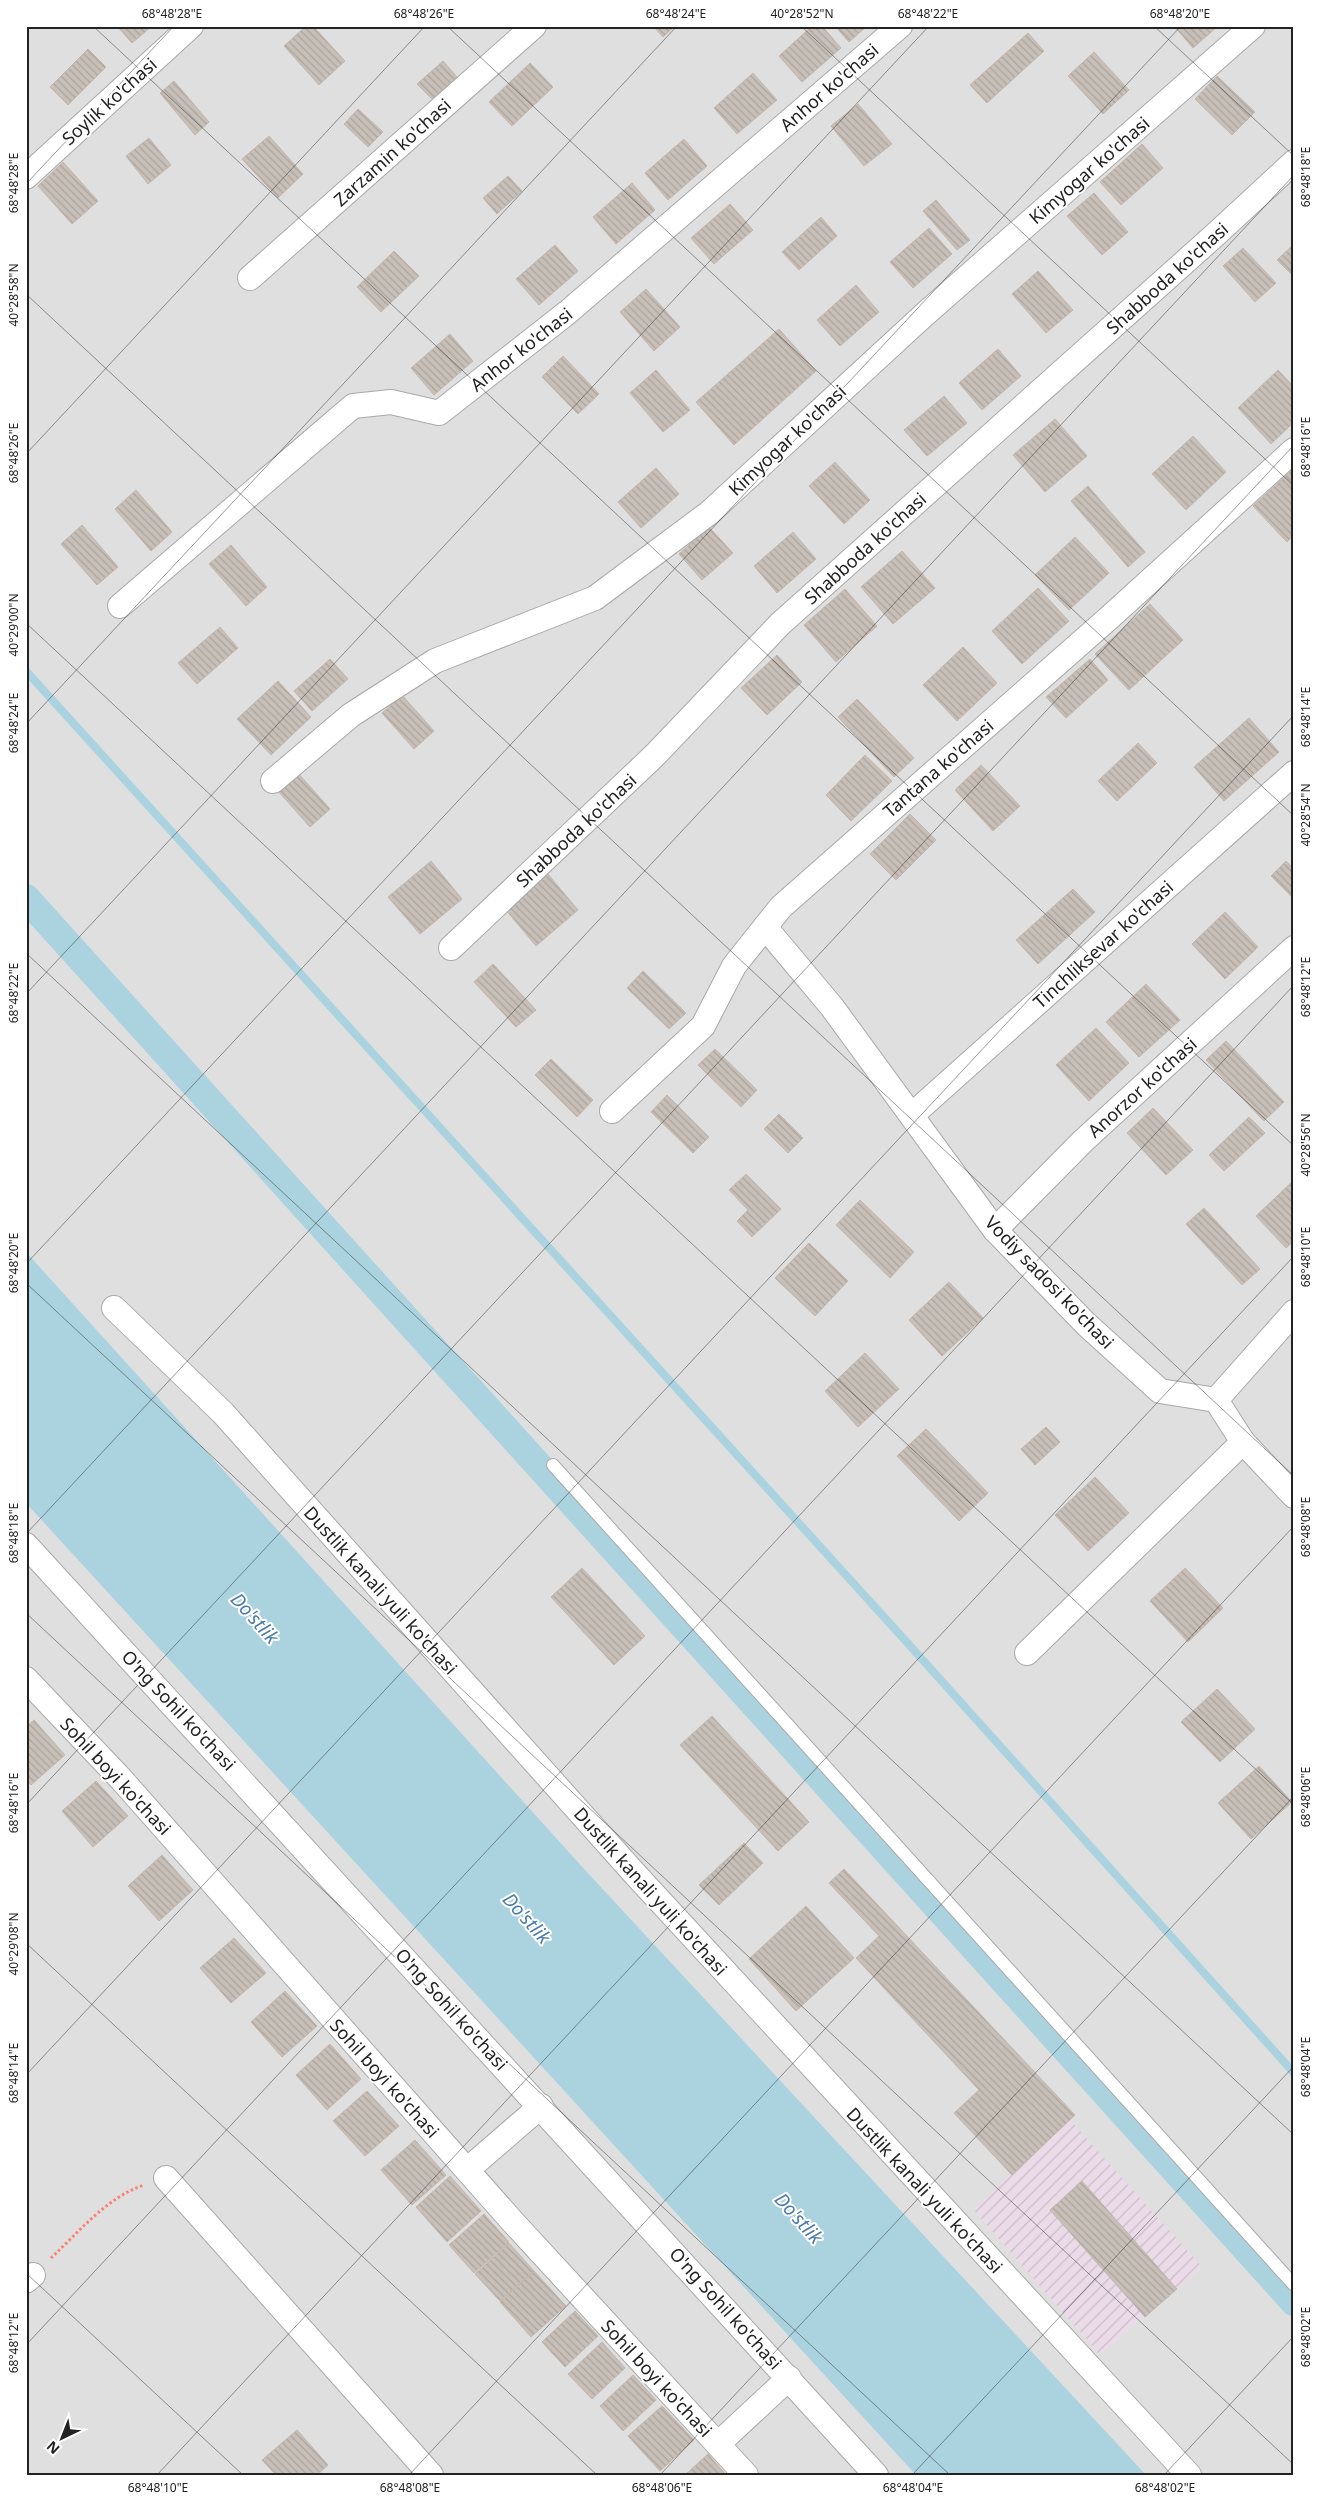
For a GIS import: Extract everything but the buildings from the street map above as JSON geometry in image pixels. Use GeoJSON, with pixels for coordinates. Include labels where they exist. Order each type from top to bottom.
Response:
{"type":"FeatureCollection","features":[{"type":"Feature","properties":{"kind":"street","name":"Soylik ko'chasi"},"geometry":{"type":"LineString","coordinates":[[26,176],[191,26]]}},
{"type":"Feature","properties":{"kind":"street","name":"Zarzamin ko'chasi"},"geometry":{"type":"LineString","coordinates":[[250,278],[534,26]]}},
{"type":"Feature","properties":{"kind":"street","name":"Anhor ko'chasi"},"geometry":{"type":"LineString","coordinates":[[120,606],[353,406],[391,402],[439,413],[568,312],[900,26]]}},
{"type":"Feature","properties":{"kind":"street","name":"Kimyogar ko'chasi"},"geometry":{"type":"LineString","coordinates":[[273,781],[351,716],[435,661],[595,598],[708,513],[924,315],[1252,26]]}},
{"type":"Feature","properties":{"kind":"street","name":"Shabboda ko'chasi"},"geometry":{"type":"LineString","coordinates":[[451,948],[654,756],[780,624],[1208,242],[1294,162]]}},
{"type":"Feature","properties":{"kind":"street","name":"Tantana ko'chasi"},"geometry":{"type":"LineString","coordinates":[[612,1111],[703,1026],[734,966],[781,907],[1110,617],[1294,450]]}},
{"type":"Feature","properties":{"kind":"street","name":"Tinchliksevar ko'chasi"},"geometry":{"type":"LineString","coordinates":[[912,1115],[1294,773]]}},
{"type":"Feature","properties":{"kind":"street","name":"Vodiy sadosi ko'chasi"},"geometry":{"type":"LineString","coordinates":[[765,927],[832,1007],[996,1230],[1086,1324],[1160,1391],[1216,1400]]}},
{"type":"Feature","properties":{"kind":"street","name":"Anorzor ko'chasi"},"geometry":{"type":"LineString","coordinates":[[996,1230],[1083,1141],[1294,948]]}},
{"type":"Feature","properties":{"kind":"street","name":"Dustlik kanali yuli ko'chasi"},"geometry":{"type":"LineString","coordinates":[[114,1308],[223,1413],[635,1874],[1189,2475]]}},
{"type":"Feature","properties":{"kind":"street"},"geometry":{"type":"LineString","coordinates":[[1294,1312],[1216,1400],[1243,1442],[1294,1496]]}},
{"type":"Feature","properties":{"kind":"street"},"geometry":{"type":"LineString","coordinates":[[1027,1653],[1243,1442]]}},
{"type":"Feature","properties":{"kind":"street","name":"O'ng Sohil ko'chasi"},"geometry":{"type":"LineString","coordinates":[[26,1545],[541,2106],[876,2475]]}},
{"type":"Feature","properties":{"kind":"street","name":"Sohil boyi ko'chasi"},"geometry":{"type":"LineString","coordinates":[[26,1679],[121,1779],[467,2170],[746,2475]]}},
{"type":"Feature","properties":{"kind":"street"},"geometry":{"type":"LineString","coordinates":[[467,2170],[541,2106]]}},
{"type":"Feature","properties":{"kind":"street"},"geometry":{"type":"LineString","coordinates":[[166,2178],[431,2475]]}},
{"type":"Feature","properties":{"kind":"street"},"geometry":{"type":"LineString","coordinates":[[718,2444],[789,2378]]}},
{"type":"Feature","properties":{"kind":"lane"},"geometry":{"type":"LineString","coordinates":[[553,1464],[1294,2285]]}},
{"type":"Feature","properties":{"kind":"path"},"geometry":{"type":"LineString","coordinates":[[30,2278],[107,2206],[132,2189],[166,2178]]}},
{"type":"Feature","properties":{"kind":"shaded area"},"geometry":{"type":"Polygon","coordinates":[[[26,26],[1294,26],[1294,2475],[26,2475],[26,26]]]}},
{"type":"Feature","properties":{"kind":"shaded area"},"geometry":{"type":"Polygon","coordinates":[[[1070,2120],[1202,2267],[1100,2355],[973,2209],[1070,2120]]]}},
{"type":"Feature","properties":{"kind":"water","name":"Do'stlik"},"geometry":{"type":"Polygon","coordinates":[[[26,1252],[585,1870],[1146,2475],[916,2475],[26,1503],[26,1252]]]}},
{"type":"Feature","properties":{"kind":"waterway"},"geometry":{"type":"LineString","coordinates":[[26,671],[903,1638],[1294,2073]]}},
{"type":"Feature","properties":{"kind":"waterway"},"geometry":{"type":"LineString","coordinates":[[26,898],[1294,2302]]}}]}
